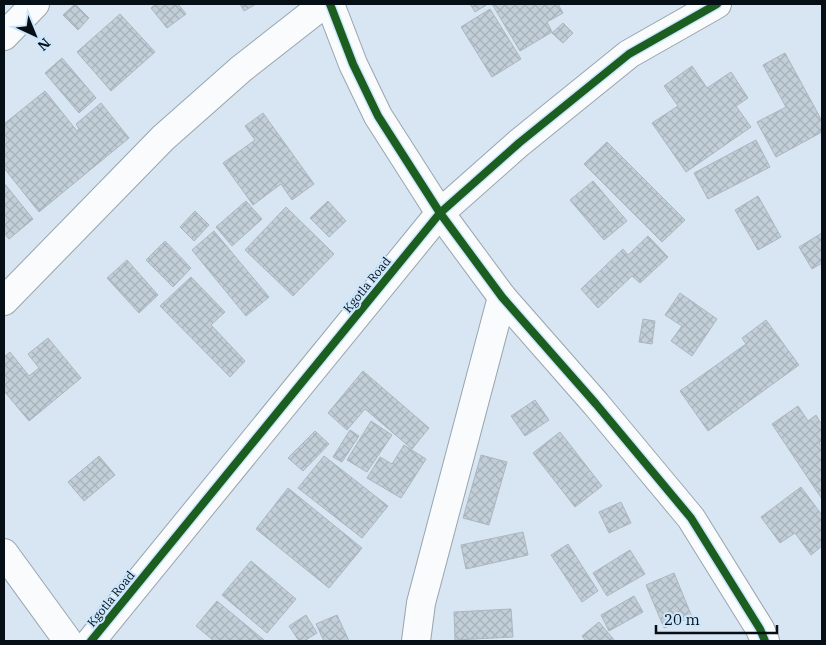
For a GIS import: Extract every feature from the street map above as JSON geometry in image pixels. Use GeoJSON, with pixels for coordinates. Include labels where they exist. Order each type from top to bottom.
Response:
{"type":"FeatureCollection","features":[{"type":"Feature","properties":{"kind":"street"},"geometry":{"type":"LineString","coordinates":[[4,36],[35,4]]}},
{"type":"Feature","properties":{"kind":"street"},"geometry":{"type":"LineString","coordinates":[[4,301],[163,138],[240,69],[324,4]]}},
{"type":"Feature","properties":{"kind":"street"},"geometry":{"type":"LineString","coordinates":[[330,4],[353,64],[378,116],[440,213],[502,297],[596,404],[691,518],[760,629],[765,641]]}},
{"type":"Feature","properties":{"kind":"street","name":"Kgotla Road"},"geometry":{"type":"LineString","coordinates":[[91,641],[440,213],[519,143],[629,54],[717,4]]}},
{"type":"Feature","properties":{"kind":"street"},"geometry":{"type":"LineString","coordinates":[[416,641],[421,602],[502,297]]}},
{"type":"Feature","properties":{"kind":"street"},"geometry":{"type":"LineString","coordinates":[[4,553],[68,641]]}},
{"type":"Feature","properties":{"kind":"building"},"geometry":{"type":"Polygon","coordinates":[[[75,4],[89,18],[78,30],[63,15],[75,4]]]}},
{"type":"Feature","properties":{"kind":"building"},"geometry":{"type":"Polygon","coordinates":[[[156,4],[178,4],[186,14],[167,28],[151,8],[156,4]]]}},
{"type":"Feature","properties":{"kind":"building"},"geometry":{"type":"Polygon","coordinates":[[[240,4],[256,4],[244,11],[240,4]]]}},
{"type":"Feature","properties":{"kind":"building"},"geometry":{"type":"Polygon","coordinates":[[[470,4],[488,4],[475,12],[470,4]]]}},
{"type":"Feature","properties":{"kind":"building"},"geometry":{"type":"Polygon","coordinates":[[[492,4],[558,4],[563,13],[547,22],[552,32],[520,51],[492,4]]]}},
{"type":"Feature","properties":{"kind":"building"},"geometry":{"type":"Polygon","coordinates":[[[490,9],[521,59],[492,77],[461,27],[490,9]]]}},
{"type":"Feature","properties":{"kind":"building"},"geometry":{"type":"Polygon","coordinates":[[[120,14],[155,52],[111,91],[77,52],[120,14]]]}},
{"type":"Feature","properties":{"kind":"building"},"geometry":{"type":"Polygon","coordinates":[[[563,23],[573,33],[563,43],[552,33],[563,23]]]}},
{"type":"Feature","properties":{"kind":"building"},"geometry":{"type":"Polygon","coordinates":[[[785,53],[822,121],[822,132],[776,157],[757,122],[786,107],[763,65],[785,53]]]}},
{"type":"Feature","properties":{"kind":"building"},"geometry":{"type":"Polygon","coordinates":[[[62,58],[96,98],[79,113],[45,73],[62,58]]]}},
{"type":"Feature","properties":{"kind":"building"},"geometry":{"type":"Polygon","coordinates":[[[692,66],[707,88],[731,72],[748,98],[736,106],[751,127],[686,172],[652,123],[678,106],[664,86],[692,66]]]}},
{"type":"Feature","properties":{"kind":"building"},"geometry":{"type":"Polygon","coordinates":[[[45,91],[77,131],[79,129],[76,124],[101,103],[129,138],[39,212],[4,168],[4,124],[45,91]]]}},
{"type":"Feature","properties":{"kind":"building"},"geometry":{"type":"Polygon","coordinates":[[[263,113],[314,184],[292,200],[281,184],[253,205],[223,163],[255,140],[245,126],[263,113]]]}},
{"type":"Feature","properties":{"kind":"building"},"geometry":{"type":"Polygon","coordinates":[[[756,140],[770,167],[708,199],[694,173],[756,140]]]}},
{"type":"Feature","properties":{"kind":"building"},"geometry":{"type":"Polygon","coordinates":[[[607,142],[685,220],[662,242],[584,164],[607,142]]]}},
{"type":"Feature","properties":{"kind":"building"},"geometry":{"type":"Polygon","coordinates":[[[593,181],[627,221],[604,240],[570,200],[593,181]]]}},
{"type":"Feature","properties":{"kind":"building"},"geometry":{"type":"Polygon","coordinates":[[[4,183],[33,219],[9,239],[4,233],[4,183]]]}},
{"type":"Feature","properties":{"kind":"building"},"geometry":{"type":"Polygon","coordinates":[[[758,196],[781,237],[758,250],[735,210],[758,196]]]}},
{"type":"Feature","properties":{"kind":"building"},"geometry":{"type":"Polygon","coordinates":[[[246,201],[262,219],[232,246],[216,227],[246,201]]]}},
{"type":"Feature","properties":{"kind":"building"},"geometry":{"type":"Polygon","coordinates":[[[328,201],[346,221],[329,237],[310,218],[328,201]]]}},
{"type":"Feature","properties":{"kind":"building"},"geometry":{"type":"Polygon","coordinates":[[[286,207],[334,254],[293,296],[245,250],[286,207]]]}},
{"type":"Feature","properties":{"kind":"building"},"geometry":{"type":"Polygon","coordinates":[[[195,211],[209,225],[194,241],[180,227],[195,211]]]}},
{"type":"Feature","properties":{"kind":"building"},"geometry":{"type":"Polygon","coordinates":[[[214,231],[269,297],[246,316],[192,250],[214,231]]]}},
{"type":"Feature","properties":{"kind":"building"},"geometry":{"type":"Polygon","coordinates":[[[822,233],[822,263],[812,269],[799,247],[822,233]]]}},
{"type":"Feature","properties":{"kind":"building"},"geometry":{"type":"Polygon","coordinates":[[[648,236],[668,257],[640,283],[632,276],[598,308],[581,289],[623,249],[628,255],[648,236]]]}},
{"type":"Feature","properties":{"kind":"building"},"geometry":{"type":"Polygon","coordinates":[[[165,241],[191,268],[173,287],[146,260],[165,241]]]}},
{"type":"Feature","properties":{"kind":"building"},"geometry":{"type":"Polygon","coordinates":[[[127,260],[158,295],[139,313],[107,278],[127,260]]]}},
{"type":"Feature","properties":{"kind":"building"},"geometry":{"type":"Polygon","coordinates":[[[191,277],[225,312],[211,325],[245,361],[230,377],[160,306],[191,277]]]}},
{"type":"Feature","properties":{"kind":"building"},"geometry":{"type":"Polygon","coordinates":[[[680,293],[717,319],[692,356],[671,341],[682,326],[665,315],[680,293]]]}},
{"type":"Feature","properties":{"kind":"building"},"geometry":{"type":"Polygon","coordinates":[[[643,319],[655,321],[652,344],[639,342],[643,319]]]}},
{"type":"Feature","properties":{"kind":"building"},"geometry":{"type":"Polygon","coordinates":[[[766,320],[799,365],[708,431],[680,391],[746,344],[742,338],[766,320]]]}},
{"type":"Feature","properties":{"kind":"building"},"geometry":{"type":"Polygon","coordinates":[[[48,338],[81,378],[29,421],[4,391],[4,357],[10,352],[29,376],[39,368],[28,354],[48,338]]]}},
{"type":"Feature","properties":{"kind":"building"},"geometry":{"type":"Polygon","coordinates":[[[363,371],[429,428],[412,449],[365,409],[347,430],[328,413],[363,371]]]}},
{"type":"Feature","properties":{"kind":"building"},"geometry":{"type":"Polygon","coordinates":[[[535,400],[549,420],[525,436],[511,416],[535,400]]]}},
{"type":"Feature","properties":{"kind":"building"},"geometry":{"type":"Polygon","coordinates":[[[798,406],[808,421],[816,415],[822,425],[822,441],[819,443],[822,447],[822,499],[772,424],[798,406]]]}},
{"type":"Feature","properties":{"kind":"building"},"geometry":{"type":"Polygon","coordinates":[[[371,421],[392,435],[367,472],[347,460],[371,421]]]}},
{"type":"Feature","properties":{"kind":"building"},"geometry":{"type":"Polygon","coordinates":[[[350,430],[359,436],[342,462],[333,457],[350,430]]]}},
{"type":"Feature","properties":{"kind":"building"},"geometry":{"type":"Polygon","coordinates":[[[315,431],[329,444],[303,471],[288,458],[315,431]]]}},
{"type":"Feature","properties":{"kind":"building"},"geometry":{"type":"Polygon","coordinates":[[[560,432],[602,486],[575,507],[533,453],[560,432]]]}},
{"type":"Feature","properties":{"kind":"building"},"geometry":{"type":"Polygon","coordinates":[[[404,445],[426,459],[401,498],[367,478],[380,457],[392,464],[404,445]]]}},
{"type":"Feature","properties":{"kind":"building"},"geometry":{"type":"Polygon","coordinates":[[[481,455],[507,462],[489,525],[463,518],[481,455]]]}},
{"type":"Feature","properties":{"kind":"building"},"geometry":{"type":"Polygon","coordinates":[[[99,456],[115,475],[84,501],[68,482],[99,456]]]}},
{"type":"Feature","properties":{"kind":"building"},"geometry":{"type":"Polygon","coordinates":[[[324,456],[388,506],[362,538],[298,488],[324,456]]]}},
{"type":"Feature","properties":{"kind":"building"},"geometry":{"type":"Polygon","coordinates":[[[801,487],[822,515],[822,546],[811,555],[795,533],[780,543],[761,517],[801,487]]]}},
{"type":"Feature","properties":{"kind":"building"},"geometry":{"type":"Polygon","coordinates":[[[288,488],[362,548],[329,588],[256,529],[288,488]]]}},
{"type":"Feature","properties":{"kind":"building"},"geometry":{"type":"Polygon","coordinates":[[[621,502],[631,523],[609,533],[599,512],[621,502]]]}},
{"type":"Feature","properties":{"kind":"building"},"geometry":{"type":"Polygon","coordinates":[[[523,532],[528,555],[466,569],[461,545],[523,532]]]}},
{"type":"Feature","properties":{"kind":"building"},"geometry":{"type":"Polygon","coordinates":[[[568,544],[598,591],[582,602],[551,555],[568,544]]]}},
{"type":"Feature","properties":{"kind":"building"},"geometry":{"type":"Polygon","coordinates":[[[630,550],[645,574],[607,596],[593,573],[630,550]]]}},
{"type":"Feature","properties":{"kind":"building"},"geometry":{"type":"Polygon","coordinates":[[[251,561],[296,599],[267,633],[222,595],[251,561]]]}},
{"type":"Feature","properties":{"kind":"building"},"geometry":{"type":"Polygon","coordinates":[[[674,573],[692,617],[664,628],[646,585],[674,573]]]}},
{"type":"Feature","properties":{"kind":"building"},"geometry":{"type":"Polygon","coordinates":[[[634,596],[643,612],[609,631],[601,615],[634,596]]]}},
{"type":"Feature","properties":{"kind":"building"},"geometry":{"type":"Polygon","coordinates":[[[217,601],[264,640],[214,641],[196,626],[217,601]]]}},
{"type":"Feature","properties":{"kind":"building"},"geometry":{"type":"Polygon","coordinates":[[[511,609],[513,637],[455,640],[454,612],[511,609]]]}},
{"type":"Feature","properties":{"kind":"building"},"geometry":{"type":"Polygon","coordinates":[[[306,615],[317,633],[304,641],[299,641],[289,626],[306,615]]]}},
{"type":"Feature","properties":{"kind":"building"},"geometry":{"type":"Polygon","coordinates":[[[337,615],[349,641],[324,641],[316,624],[337,615]]]}},
{"type":"Feature","properties":{"kind":"building"},"geometry":{"type":"Polygon","coordinates":[[[599,622],[615,641],[586,641],[582,636],[599,622]]]}},
{"type":"Feature","properties":{"kind":"cycle path"},"geometry":{"type":"LineString","coordinates":[[330,4],[353,64],[378,116],[440,213],[502,297],[596,404],[691,518],[760,629],[765,641]]}},
{"type":"Feature","properties":{"kind":"cycle path"},"geometry":{"type":"LineString","coordinates":[[91,641],[440,213],[519,143],[629,54],[717,4]]}}]}
